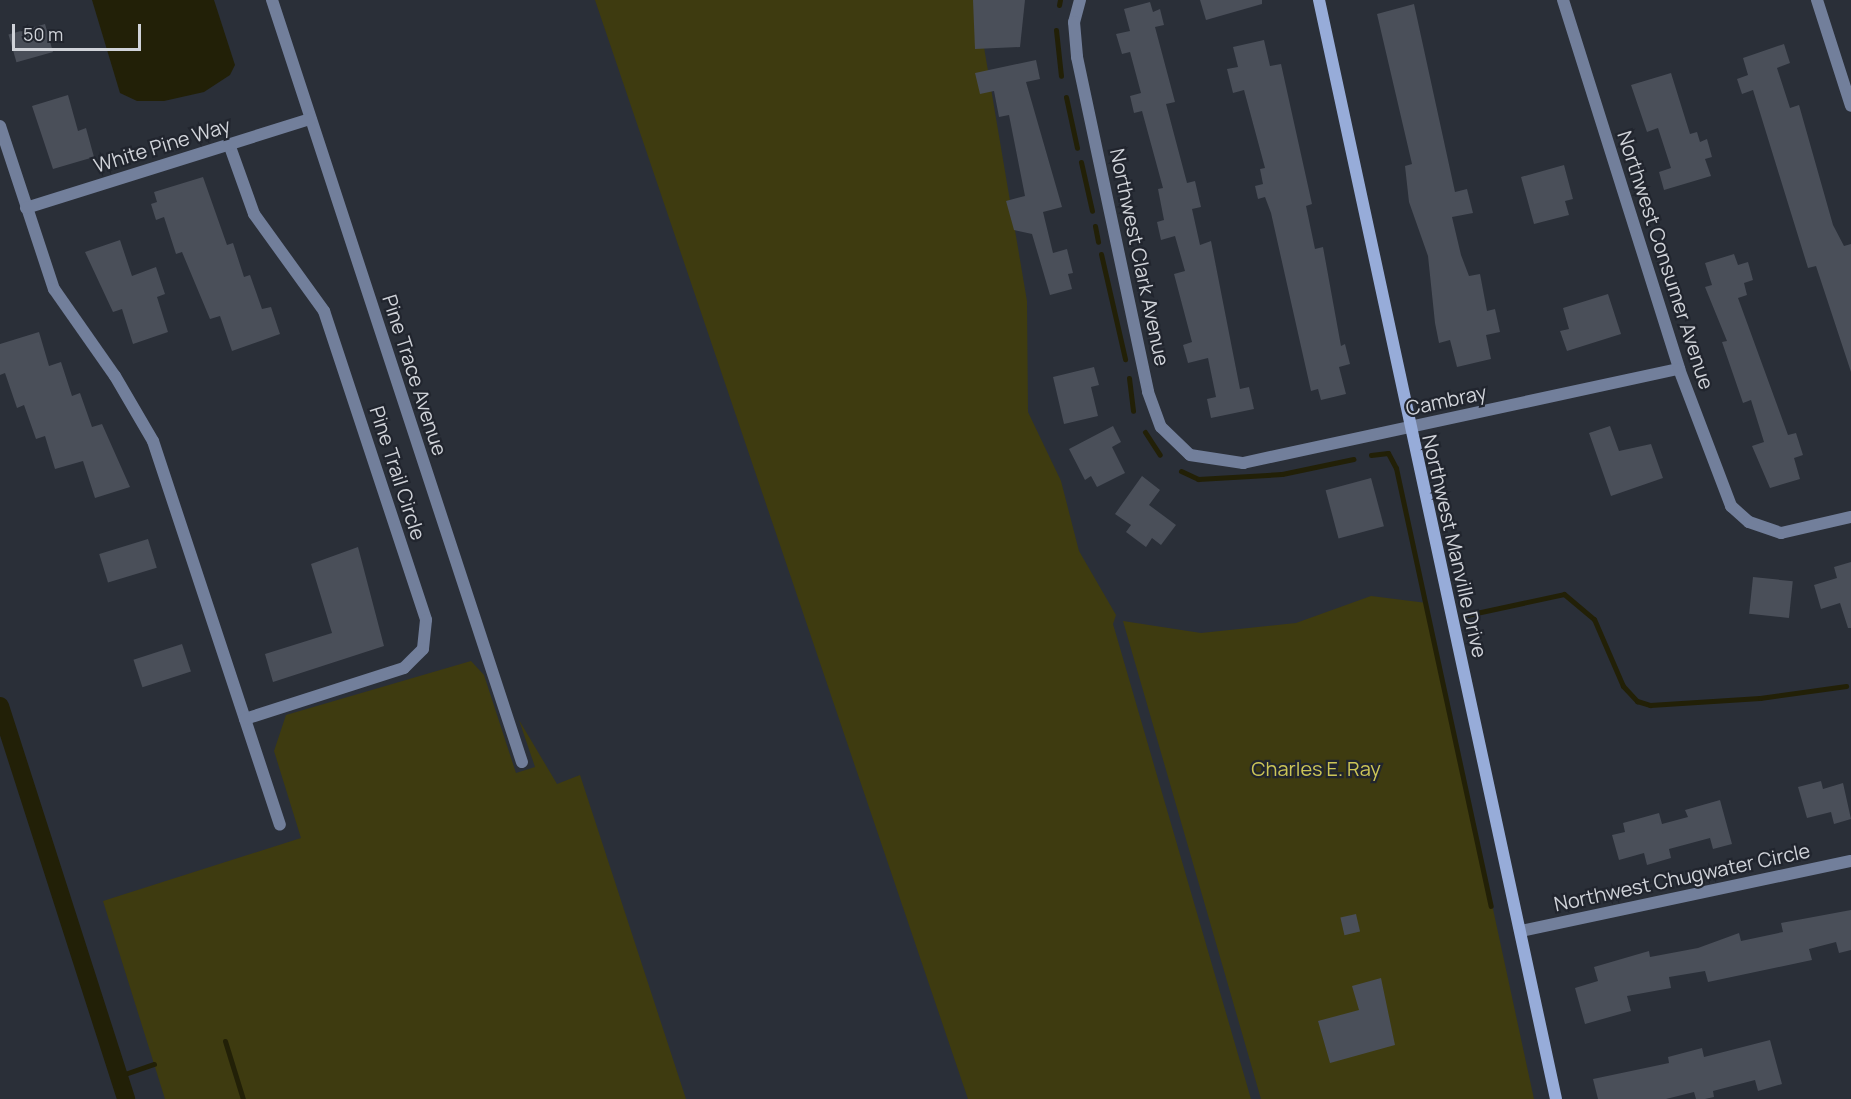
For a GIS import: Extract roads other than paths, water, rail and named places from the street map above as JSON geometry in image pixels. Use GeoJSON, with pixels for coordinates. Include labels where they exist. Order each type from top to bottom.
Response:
{"type":"FeatureCollection","features":[{"type":"Feature","properties":{"kind":"street","name":"Pine Trace Avenue"},"geometry":{"type":"LineString","coordinates":[[272,0],[522,762]]}},
{"type":"Feature","properties":{"kind":"street","name":"Northwest Clark Avenue"},"geometry":{"type":"LineString","coordinates":[[1080,0],[1074,22],[1153,412],[1177,447],[1220,464]]}},
{"type":"Feature","properties":{"kind":"street","name":"Northwest Manville Drive"},"geometry":{"type":"LineString","coordinates":[[1319,0],[1408,428],[1521,931],[1556,1099]]}},
{"type":"Feature","properties":{"kind":"street","name":"Northwest Consumer Avenue"},"geometry":{"type":"LineString","coordinates":[[1563,0],[1679,369],[1719,483],[1731,506],[1749,522],[1781,533],[1851,517]]}},
{"type":"Feature","properties":{"kind":"street"},"geometry":{"type":"LineString","coordinates":[[1817,0],[1851,106]]}},
{"type":"Feature","properties":{"kind":"street","name":"White Pine Way"},"geometry":{"type":"LineString","coordinates":[[26,208],[310,119]]}},
{"type":"Feature","properties":{"kind":"street"},"geometry":{"type":"LineString","coordinates":[[0,126],[54,289],[153,441],[280,824]]}},
{"type":"Feature","properties":{"kind":"street","name":"Pine Trail Circle"},"geometry":{"type":"LineString","coordinates":[[229,144],[254,214],[324,311],[426,620],[423,649],[404,669],[245,719]]}},
{"type":"Feature","properties":{"kind":"street","name":"Cambray"},"geometry":{"type":"LineString","coordinates":[[1220,464],[1408,428],[1679,369]]}},
{"type":"Feature","properties":{"kind":"street","name":"Northwest Chugwater Circle"},"geometry":{"type":"LineString","coordinates":[[1521,931],[1851,861]]}},
{"type":"Feature","properties":{"kind":"waterway"},"geometry":{"type":"LineString","coordinates":[[1059,5],[1060,0]]}},
{"type":"Feature","properties":{"kind":"waterway"},"geometry":{"type":"LineString","coordinates":[[1056,30],[1061,76]]}},
{"type":"Feature","properties":{"kind":"waterway"},"geometry":{"type":"LineString","coordinates":[[1066,97],[1077,148]]}},
{"type":"Feature","properties":{"kind":"waterway"},"geometry":{"type":"LineString","coordinates":[[1081,162],[1092,211]]}},
{"type":"Feature","properties":{"kind":"waterway"},"geometry":{"type":"LineString","coordinates":[[1095,226],[1098,242]]}},
{"type":"Feature","properties":{"kind":"waterway"},"geometry":{"type":"LineString","coordinates":[[1101,254],[1125,359]]}},
{"type":"Feature","properties":{"kind":"waterway"},"geometry":{"type":"LineString","coordinates":[[1129,378],[1133,411]]}},
{"type":"Feature","properties":{"kind":"waterway"},"geometry":{"type":"LineString","coordinates":[[1145,432],[1160,455]]}},
{"type":"Feature","properties":{"kind":"waterway"},"geometry":{"type":"LineString","coordinates":[[1371,455],[1388,453],[1396,468],[1491,906]]}},
{"type":"Feature","properties":{"kind":"waterway"},"geometry":{"type":"LineString","coordinates":[[1181,471],[1198,479],[1282,474],[1353,459]]}},
{"type":"Feature","properties":{"kind":"waterway"},"geometry":{"type":"LineString","coordinates":[[1467,615],[1564,594],[1594,619],[1623,686],[1637,701],[1650,705],[1760,698],[1846,686]]}},
{"type":"Feature","properties":{"kind":"waterway"},"geometry":{"type":"LineString","coordinates":[[0,706],[126,1099]]}},
{"type":"Feature","properties":{"kind":"waterway"},"geometry":{"type":"LineString","coordinates":[[225,1041],[243,1099]]}},
{"type":"Feature","properties":{"kind":"waterway"},"geometry":{"type":"LineString","coordinates":[[119,1076],[154,1064]]}},
{"type":"Feature","properties":{"kind":"park label","name":"Charles E. Ray"},"geometry":{"type":"Point","coordinates":[1316,768]}}]}
